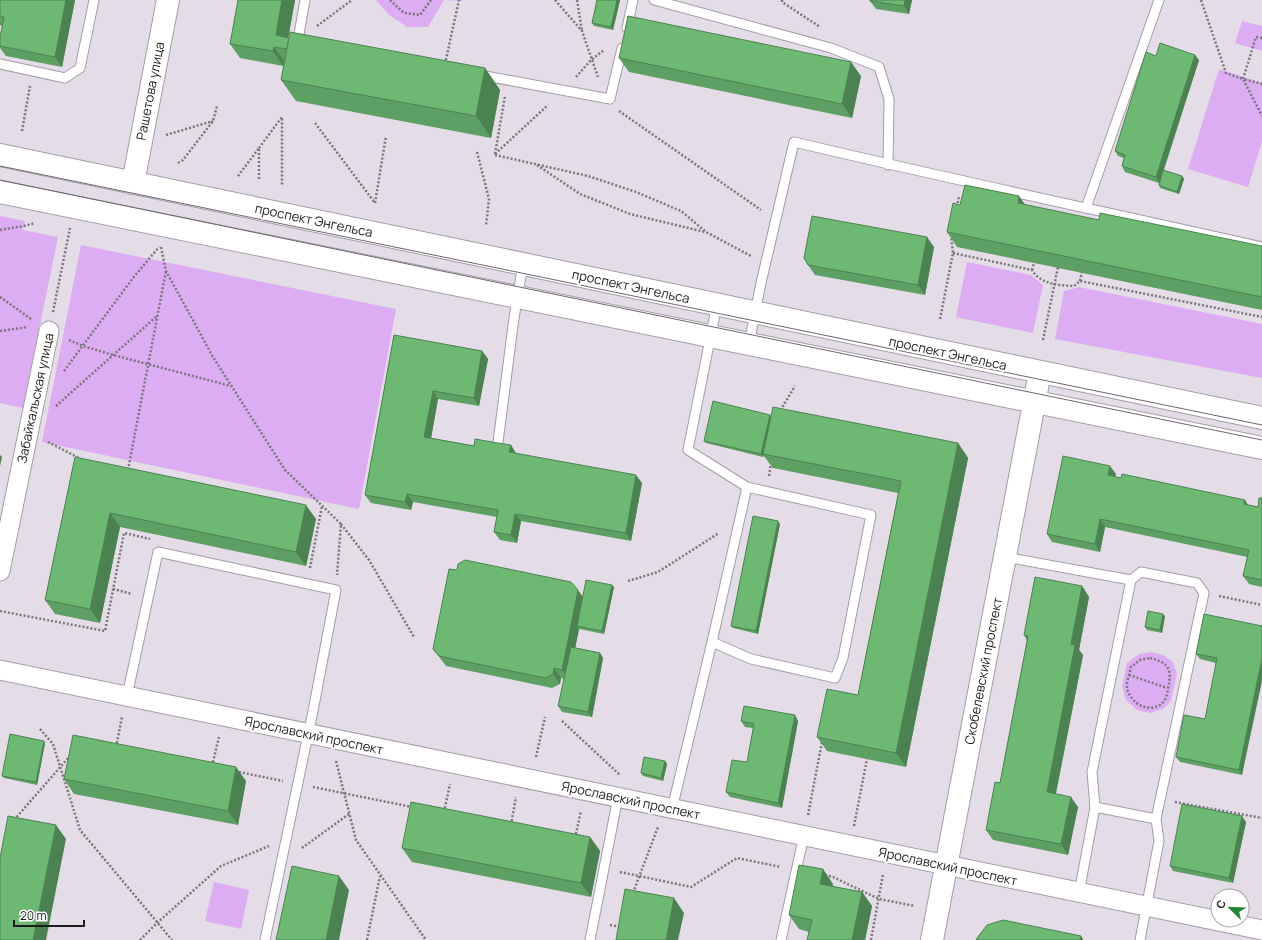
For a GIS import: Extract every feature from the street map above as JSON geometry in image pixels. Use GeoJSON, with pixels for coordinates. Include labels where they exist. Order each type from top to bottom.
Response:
{"type":"FeatureCollection","features":[{"type":"Feature","properties":{"kind":"main road","name":"Рашетова улица"},"geometry":{"type":"LineString","coordinates":[[126,217],[168,0]]}},
{"type":"Feature","properties":{"kind":"main road","name":"проспект Энгельса"},"geometry":{"type":"LineString","coordinates":[[0,155],[1262,418]]}},
{"type":"Feature","properties":{"kind":"main road"},"geometry":{"type":"LineString","coordinates":[[0,192],[1262,448]]}},
{"type":"Feature","properties":{"kind":"main road","name":"Скобелевский проспект"},"geometry":{"type":"LineString","coordinates":[[932,940],[1040,372]]}},
{"type":"Feature","properties":{"kind":"street","name":"Забайкальская улица"},"geometry":{"type":"LineString","coordinates":[[0,571],[28,432],[44,328]]}},
{"type":"Feature","properties":{"kind":"street","name":"Ярославский проспект"},"geometry":{"type":"LineString","coordinates":[[0,670],[618,797],[666,815],[804,836],[1261,932]]}},
{"type":"Feature","properties":{"kind":"lane"},"geometry":{"type":"LineString","coordinates":[[0,64],[65,78],[80,68],[94,0]]}},
{"type":"Feature","properties":{"kind":"lane"},"geometry":{"type":"LineString","coordinates":[[305,0],[298,40],[314,43]]}},
{"type":"Feature","properties":{"kind":"lane"},"geometry":{"type":"LineString","coordinates":[[444,68],[610,99],[633,0]]}},
{"type":"Feature","properties":{"kind":"lane"},"geometry":{"type":"LineString","coordinates":[[654,0],[831,48],[880,67],[889,99],[888,165]]}},
{"type":"Feature","properties":{"kind":"lane"},"geometry":{"type":"LineString","coordinates":[[1086,208],[1159,0]]}},
{"type":"Feature","properties":{"kind":"lane"},"geometry":{"type":"LineString","coordinates":[[749,344],[794,142],[888,165],[963,180],[1262,246]]}},
{"type":"Feature","properties":{"kind":"lane"},"geometry":{"type":"LineString","coordinates":[[497,450],[514,318],[523,264]]}},
{"type":"Feature","properties":{"kind":"lane"},"geometry":{"type":"LineString","coordinates":[[712,642],[751,659],[835,678],[843,658],[872,515],[747,488],[688,450],[717,304]]}},
{"type":"Feature","properties":{"kind":"lane"},"geometry":{"type":"LineString","coordinates":[[666,815],[712,642],[747,488]]}},
{"type":"Feature","properties":{"kind":"lane"},"geometry":{"type":"LineString","coordinates":[[127,696],[158,552],[336,590],[265,940]]}},
{"type":"Feature","properties":{"kind":"lane"},"geometry":{"type":"LineString","coordinates":[[1004,557],[1131,580]]}},
{"type":"Feature","properties":{"kind":"lane"},"geometry":{"type":"LineString","coordinates":[[1079,893],[1095,807],[1092,772],[1131,580],[1141,572],[1197,583],[1204,593],[1156,819],[1160,841],[1140,940]]}},
{"type":"Feature","properties":{"kind":"lane"},"geometry":{"type":"LineString","coordinates":[[590,940],[618,797]]}},
{"type":"Feature","properties":{"kind":"lane"},"geometry":{"type":"LineString","coordinates":[[1095,807],[1156,819]]}},
{"type":"Feature","properties":{"kind":"lane"},"geometry":{"type":"LineString","coordinates":[[781,940],[804,836]]}},
{"type":"Feature","properties":{"kind":"path"},"geometry":{"type":"LineString","coordinates":[[298,40],[352,0]]}},
{"type":"Feature","properties":{"kind":"path"},"geometry":{"type":"LineString","coordinates":[[390,0],[404,13],[420,15],[431,0]]}},
{"type":"Feature","properties":{"kind":"path"},"geometry":{"type":"LineString","coordinates":[[444,68],[459,0]]}},
{"type":"Feature","properties":{"kind":"path"},"geometry":{"type":"LineString","coordinates":[[555,0],[582,31]]}},
{"type":"Feature","properties":{"kind":"path"},"geometry":{"type":"LineString","coordinates":[[577,0],[582,31],[591,60],[602,86],[617,110],[776,221]]}},
{"type":"Feature","properties":{"kind":"path"},"geometry":{"type":"LineString","coordinates":[[778,0],[782,1],[826,31]]}},
{"type":"Feature","properties":{"kind":"path"},"geometry":{"type":"LineString","coordinates":[[1200,0],[1226,73],[1262,84]]}},
{"type":"Feature","properties":{"kind":"path"},"geometry":{"type":"LineString","coordinates":[[495,154],[563,91],[591,60],[627,30]]}},
{"type":"Feature","properties":{"kind":"path"},"geometry":{"type":"LineString","coordinates":[[1262,38],[1256,36],[1243,79],[1262,116]]}},
{"type":"Feature","properties":{"kind":"path"},"geometry":{"type":"LineString","coordinates":[[22,131],[33,72]]}},
{"type":"Feature","properties":{"kind":"path"},"geometry":{"type":"LineString","coordinates":[[495,154],[508,80]]}},
{"type":"Feature","properties":{"kind":"path"},"geometry":{"type":"LineString","coordinates":[[178,163],[183,160],[213,121],[217,106]]}},
{"type":"Feature","properties":{"kind":"path"},"geometry":{"type":"LineString","coordinates":[[238,176],[282,117],[282,185]]}},
{"type":"Feature","properties":{"kind":"path"},"geometry":{"type":"LineString","coordinates":[[162,137],[213,121]]}},
{"type":"Feature","properties":{"kind":"path"},"geometry":{"type":"LineString","coordinates":[[315,123],[374,203],[386,136]]}},
{"type":"Feature","properties":{"kind":"path"},"geometry":{"type":"LineString","coordinates":[[259,148],[259,180]]}},
{"type":"Feature","properties":{"kind":"path"},"geometry":{"type":"LineString","coordinates":[[477,152],[489,199],[486,226]]}},
{"type":"Feature","properties":{"kind":"path"},"geometry":{"type":"LineString","coordinates":[[495,154],[588,176],[636,192],[681,211],[706,232],[766,264]]}},
{"type":"Feature","properties":{"kind":"path"},"geometry":{"type":"LineString","coordinates":[[535,164],[580,194],[630,214],[706,232]]}},
{"type":"Feature","properties":{"kind":"path"},"geometry":{"type":"LineString","coordinates":[[956,213],[963,180]]}},
{"type":"Feature","properties":{"kind":"path"},"geometry":{"type":"LineString","coordinates":[[0,230],[38,222]]}},
{"type":"Feature","properties":{"kind":"path","name":"Забайкальская улица"},"geometry":{"type":"LineString","coordinates":[[44,328],[70,226]]}},
{"type":"Feature","properties":{"kind":"path"},"geometry":{"type":"LineString","coordinates":[[940,319],[953,253],[950,236],[952,231]]}},
{"type":"Feature","properties":{"kind":"path"},"geometry":{"type":"LineString","coordinates":[[61,375],[133,278],[161,245],[166,271],[213,356],[285,470],[341,524],[369,560],[414,637]]}},
{"type":"Feature","properties":{"kind":"path"},"geometry":{"type":"LineString","coordinates":[[953,253],[1032,270],[1036,276],[1054,285],[1074,286],[1080,280],[1082,272]]}},
{"type":"Feature","properties":{"kind":"path"},"geometry":{"type":"LineString","coordinates":[[1032,270],[1034,263]]}},
{"type":"Feature","properties":{"kind":"path"},"geometry":{"type":"LineString","coordinates":[[1043,340],[1058,268]]}},
{"type":"Feature","properties":{"kind":"path"},"geometry":{"type":"LineString","coordinates":[[127,473],[166,271]]}},
{"type":"Feature","properties":{"kind":"path"},"geometry":{"type":"LineString","coordinates":[[1080,280],[1262,317]]}},
{"type":"Feature","properties":{"kind":"path"},"geometry":{"type":"LineString","coordinates":[[0,297],[44,328],[83,346],[232,386]]}},
{"type":"Feature","properties":{"kind":"path"},"geometry":{"type":"LineString","coordinates":[[55,406],[157,316]]}},
{"type":"Feature","properties":{"kind":"path"},"geometry":{"type":"LineString","coordinates":[[0,331],[44,328]]}},
{"type":"Feature","properties":{"kind":"path"},"geometry":{"type":"LineString","coordinates":[[782,413],[783,406],[795,386]]}},
{"type":"Feature","properties":{"kind":"path"},"geometry":{"type":"LineString","coordinates":[[28,432],[83,460]]}},
{"type":"Feature","properties":{"kind":"path"},"geometry":{"type":"LineString","coordinates":[[766,492],[772,460]]}},
{"type":"Feature","properties":{"kind":"path"},"geometry":{"type":"LineString","coordinates":[[628,581],[658,572],[740,520]]}},
{"type":"Feature","properties":{"kind":"path"},"geometry":{"type":"LineString","coordinates":[[336,590],[341,524]]}},
{"type":"Feature","properties":{"kind":"path"},"geometry":{"type":"LineString","coordinates":[[1204,593],[1262,605]]}},
{"type":"Feature","properties":{"kind":"path"},"geometry":{"type":"LineString","coordinates":[[1150,658],[1160,660],[1168,667],[1171,675],[1168,689],[1166,699],[1160,705],[1149,708],[1139,705],[1130,697],[1127,686],[1131,667],[1140,660],[1150,658]]}},
{"type":"Feature","properties":{"kind":"path"},"geometry":{"type":"LineString","coordinates":[[1112,671],[1129,675],[1168,689],[1183,691]]}},
{"type":"Feature","properties":{"kind":"path"},"geometry":{"type":"LineString","coordinates":[[115,751],[127,696]]}},
{"type":"Feature","properties":{"kind":"path"},"geometry":{"type":"LineString","coordinates":[[212,767],[223,716]]}},
{"type":"Feature","properties":{"kind":"path"},"geometry":{"type":"LineString","coordinates":[[536,757],[545,717]]}},
{"type":"Feature","properties":{"kind":"path"},"geometry":{"type":"LineString","coordinates":[[562,721],[620,775]]}},
{"type":"Feature","properties":{"kind":"path"},"geometry":{"type":"LineString","coordinates":[[40,729],[54,744],[80,830],[172,940]]}},
{"type":"Feature","properties":{"kind":"path"},"geometry":{"type":"LineString","coordinates":[[808,817],[824,736]]}},
{"type":"Feature","properties":{"kind":"path"},"geometry":{"type":"LineString","coordinates":[[109,745],[116,746]]}},
{"type":"Feature","properties":{"kind":"path"},"geometry":{"type":"LineString","coordinates":[[12,822],[74,752]]}},
{"type":"Feature","properties":{"kind":"path"},"geometry":{"type":"LineString","coordinates":[[854,826],[867,759]]}},
{"type":"Feature","properties":{"kind":"path"},"geometry":{"type":"LineString","coordinates":[[336,760],[356,840],[426,940]]}},
{"type":"Feature","properties":{"kind":"path"},"geometry":{"type":"LineString","coordinates":[[235,772],[413,807]]}},
{"type":"Feature","properties":{"kind":"path"},"geometry":{"type":"LineString","coordinates":[[436,812],[444,814],[451,777]]}},
{"type":"Feature","properties":{"kind":"path"},"geometry":{"type":"LineString","coordinates":[[510,826],[518,791]]}},
{"type":"Feature","properties":{"kind":"path"},"geometry":{"type":"LineString","coordinates":[[1161,799],[1262,818]]}},
{"type":"Feature","properties":{"kind":"path"},"geometry":{"type":"LineString","coordinates":[[575,839],[582,804]]}},
{"type":"Feature","properties":{"kind":"path"},"geometry":{"type":"LineString","coordinates":[[280,863],[350,814]]}},
{"type":"Feature","properties":{"kind":"path"},"geometry":{"type":"LineString","coordinates":[[632,895],[666,815]]}},
{"type":"Feature","properties":{"kind":"path"},"geometry":{"type":"LineString","coordinates":[[140,940],[221,866],[286,838]]}},
{"type":"Feature","properties":{"kind":"path"},"geometry":{"type":"LineString","coordinates":[[604,868],[690,886],[737,858],[833,877],[879,899],[915,906]]}},
{"type":"Feature","properties":{"kind":"path"},"geometry":{"type":"LineString","coordinates":[[871,940],[884,870]]}},
{"type":"Feature","properties":{"kind":"path"},"geometry":{"type":"LineString","coordinates":[[367,940],[380,876]]}},
{"type":"Feature","properties":{"kind":"shaded area"},"geometry":{"type":"Polygon","coordinates":[[[376,0],[444,0],[428,27],[407,27],[388,14],[376,0]]]}},
{"type":"Feature","properties":{"kind":"shaded area"},"geometry":{"type":"Polygon","coordinates":[[[1242,21],[1262,26],[1262,51],[1235,43],[1242,21]]]}},
{"type":"Feature","properties":{"kind":"shaded area"},"geometry":{"type":"Polygon","coordinates":[[[1219,69],[1262,83],[1262,142],[1248,187],[1188,169],[1219,69]]]}},
{"type":"Feature","properties":{"kind":"shaded area"},"geometry":{"type":"Polygon","coordinates":[[[0,216],[25,221],[23,230],[58,237],[23,408],[0,403],[0,216]]]}},
{"type":"Feature","properties":{"kind":"shaded area"},"geometry":{"type":"Polygon","coordinates":[[[81,245],[396,309],[359,509],[42,442],[81,245]]]}},
{"type":"Feature","properties":{"kind":"shaded area"},"geometry":{"type":"Polygon","coordinates":[[[967,262],[1031,275],[1043,285],[1033,333],[956,317],[967,262]]]}},
{"type":"Feature","properties":{"kind":"shaded area"},"geometry":{"type":"Polygon","coordinates":[[[1079,287],[1262,324],[1262,378],[1055,339],[1064,291],[1079,287]]]}},
{"type":"Feature","properties":{"kind":"shaded area"},"geometry":{"type":"Polygon","coordinates":[[[1151,652],[1163,655],[1173,662],[1177,674],[1171,701],[1163,709],[1150,713],[1137,710],[1126,700],[1122,686],[1127,663],[1139,654],[1151,652]]]}},
{"type":"Feature","properties":{"kind":"shaded area"},"geometry":{"type":"Polygon","coordinates":[[[214,882],[249,890],[241,929],[205,921],[214,882]]]}},
{"type":"Feature","properties":{"kind":"building"},"geometry":{"type":"Polygon","coordinates":[[[0,0],[66,0],[55,57],[0,46],[0,37],[4,17],[0,16],[0,0]]]}},
{"type":"Feature","properties":{"kind":"building"},"geometry":{"type":"Polygon","coordinates":[[[238,0],[282,0],[276,35],[289,38],[287,49],[274,47],[273,51],[230,44],[238,0]]]}},
{"type":"Feature","properties":{"kind":"building"},"geometry":{"type":"Polygon","coordinates":[[[597,0],[617,0],[611,27],[592,23],[597,0]]]}},
{"type":"Feature","properties":{"kind":"building"},"geometry":{"type":"Polygon","coordinates":[[[870,0],[905,0],[904,6],[870,0]]]}},
{"type":"Feature","properties":{"kind":"building"},"geometry":{"type":"Polygon","coordinates":[[[628,16],[851,62],[842,104],[619,58],[628,16]]]}},
{"type":"Feature","properties":{"kind":"building"},"geometry":{"type":"Polygon","coordinates":[[[290,32],[485,68],[476,116],[281,80],[290,32]]]}},
{"type":"Feature","properties":{"kind":"building"},"geometry":{"type":"Polygon","coordinates":[[[1160,43],[1195,55],[1156,177],[1122,166],[1125,155],[1115,151],[1146,52],[1156,56],[1160,43]]]}},
{"type":"Feature","properties":{"kind":"building"},"geometry":{"type":"Polygon","coordinates":[[[1163,170],[1182,176],[1177,192],[1159,185],[1163,170]]]}},
{"type":"Feature","properties":{"kind":"building"},"geometry":{"type":"Polygon","coordinates":[[[965,185],[1019,196],[1018,203],[1099,220],[1100,213],[1262,246],[1262,297],[947,232],[953,203],[960,205],[965,185]]]}},
{"type":"Feature","properties":{"kind":"building"},"geometry":{"type":"Polygon","coordinates":[[[812,216],[927,237],[918,285],[808,265],[804,258],[812,216]]]}},
{"type":"Feature","properties":{"kind":"building"},"geometry":{"type":"Polygon","coordinates":[[[394,335],[482,351],[474,398],[433,391],[424,437],[474,446],[475,439],[511,445],[509,452],[636,475],[626,533],[515,514],[511,535],[494,532],[498,510],[407,494],[405,502],[365,495],[394,335]]]}},
{"type":"Feature","properties":{"kind":"building"},"geometry":{"type":"Polygon","coordinates":[[[713,401],[770,415],[761,454],[704,441],[713,401]]]}},
{"type":"Feature","properties":{"kind":"building"},"geometry":{"type":"Polygon","coordinates":[[[773,407],[958,443],[896,753],[817,737],[827,689],[858,695],[901,481],[763,454],[773,407]]]}},
{"type":"Feature","properties":{"kind":"building"},"geometry":{"type":"Polygon","coordinates":[[[1063,456],[1110,466],[1108,475],[1121,478],[1122,474],[1245,500],[1244,504],[1258,507],[1259,498],[1262,498],[1262,580],[1243,576],[1249,550],[1235,547],[1100,519],[1095,544],[1047,534],[1063,456]]]}},
{"type":"Feature","properties":{"kind":"building"},"geometry":{"type":"Polygon","coordinates":[[[75,457],[306,505],[296,552],[110,513],[90,609],[45,600],[75,457]]]}},
{"type":"Feature","properties":{"kind":"building"},"geometry":{"type":"Polygon","coordinates":[[[753,516],[778,521],[756,631],[731,626],[753,516]]]}},
{"type":"Feature","properties":{"kind":"building"},"geometry":{"type":"Polygon","coordinates":[[[465,560],[571,582],[578,590],[562,670],[554,668],[553,674],[545,678],[439,656],[433,649],[449,569],[457,570],[458,564],[465,560]]]}},
{"type":"Feature","properties":{"kind":"building"},"geometry":{"type":"Polygon","coordinates":[[[1035,577],[1082,586],[1071,644],[1075,645],[1047,792],[1071,797],[1061,844],[986,830],[995,782],[1000,783],[1028,636],[1024,635],[1035,577]]]}},
{"type":"Feature","properties":{"kind":"building"},"geometry":{"type":"Polygon","coordinates":[[[586,580],[612,585],[602,631],[577,626],[586,580]]]}},
{"type":"Feature","properties":{"kind":"building"},"geometry":{"type":"Polygon","coordinates":[[[1148,611],[1163,614],[1160,630],[1145,627],[1148,611]]]}},
{"type":"Feature","properties":{"kind":"building"},"geometry":{"type":"Polygon","coordinates":[[[1204,614],[1262,626],[1262,658],[1239,770],[1176,757],[1184,715],[1205,719],[1217,658],[1196,654],[1204,614]]]}},
{"type":"Feature","properties":{"kind":"building"},"geometry":{"type":"Polygon","coordinates":[[[571,647],[600,653],[588,712],[558,706],[571,647]]]}},
{"type":"Feature","properties":{"kind":"building"},"geometry":{"type":"Polygon","coordinates":[[[744,706],[795,715],[778,803],[726,792],[732,760],[747,762],[754,724],[741,721],[744,706]]]}},
{"type":"Feature","properties":{"kind":"building"},"geometry":{"type":"Polygon","coordinates":[[[10,734],[44,741],[36,782],[2,776],[10,734]]]}},
{"type":"Feature","properties":{"kind":"building"},"geometry":{"type":"Polygon","coordinates":[[[73,735],[236,767],[228,811],[64,779],[73,735]]]}},
{"type":"Feature","properties":{"kind":"building"},"geometry":{"type":"Polygon","coordinates":[[[644,757],[665,761],[661,778],[641,773],[644,757]]]}},
{"type":"Feature","properties":{"kind":"building"},"geometry":{"type":"Polygon","coordinates":[[[411,802],[590,837],[581,883],[402,848],[411,802]]]}},
{"type":"Feature","properties":{"kind":"building"},"geometry":{"type":"Polygon","coordinates":[[[1182,804],[1242,816],[1229,878],[1170,866],[1182,804]]]}},
{"type":"Feature","properties":{"kind":"building"},"geometry":{"type":"Polygon","coordinates":[[[8,816],[56,825],[33,940],[0,940],[0,858],[8,816]]]}},
{"type":"Feature","properties":{"kind":"building"},"geometry":{"type":"Polygon","coordinates":[[[799,865],[823,869],[820,884],[862,892],[852,940],[807,940],[812,920],[789,915],[799,865]]]}},
{"type":"Feature","properties":{"kind":"building"},"geometry":{"type":"Polygon","coordinates":[[[292,866],[339,876],[326,940],[276,940],[292,866]]]}},
{"type":"Feature","properties":{"kind":"building"},"geometry":{"type":"Polygon","coordinates":[[[625,889],[674,898],[666,940],[616,940],[625,889]]]}},
{"type":"Feature","properties":{"kind":"building"},"geometry":{"type":"Polygon","coordinates":[[[1003,920],[1081,936],[1080,940],[976,940],[987,925],[1003,920]]]}},
{"type":"Feature","properties":{"kind":"tram line"},"geometry":{"type":"LineString","coordinates":[[0,166],[1262,425]]}},
{"type":"Feature","properties":{"kind":"tram line"},"geometry":{"type":"LineString","coordinates":[[0,180],[1262,440]]}}]}
